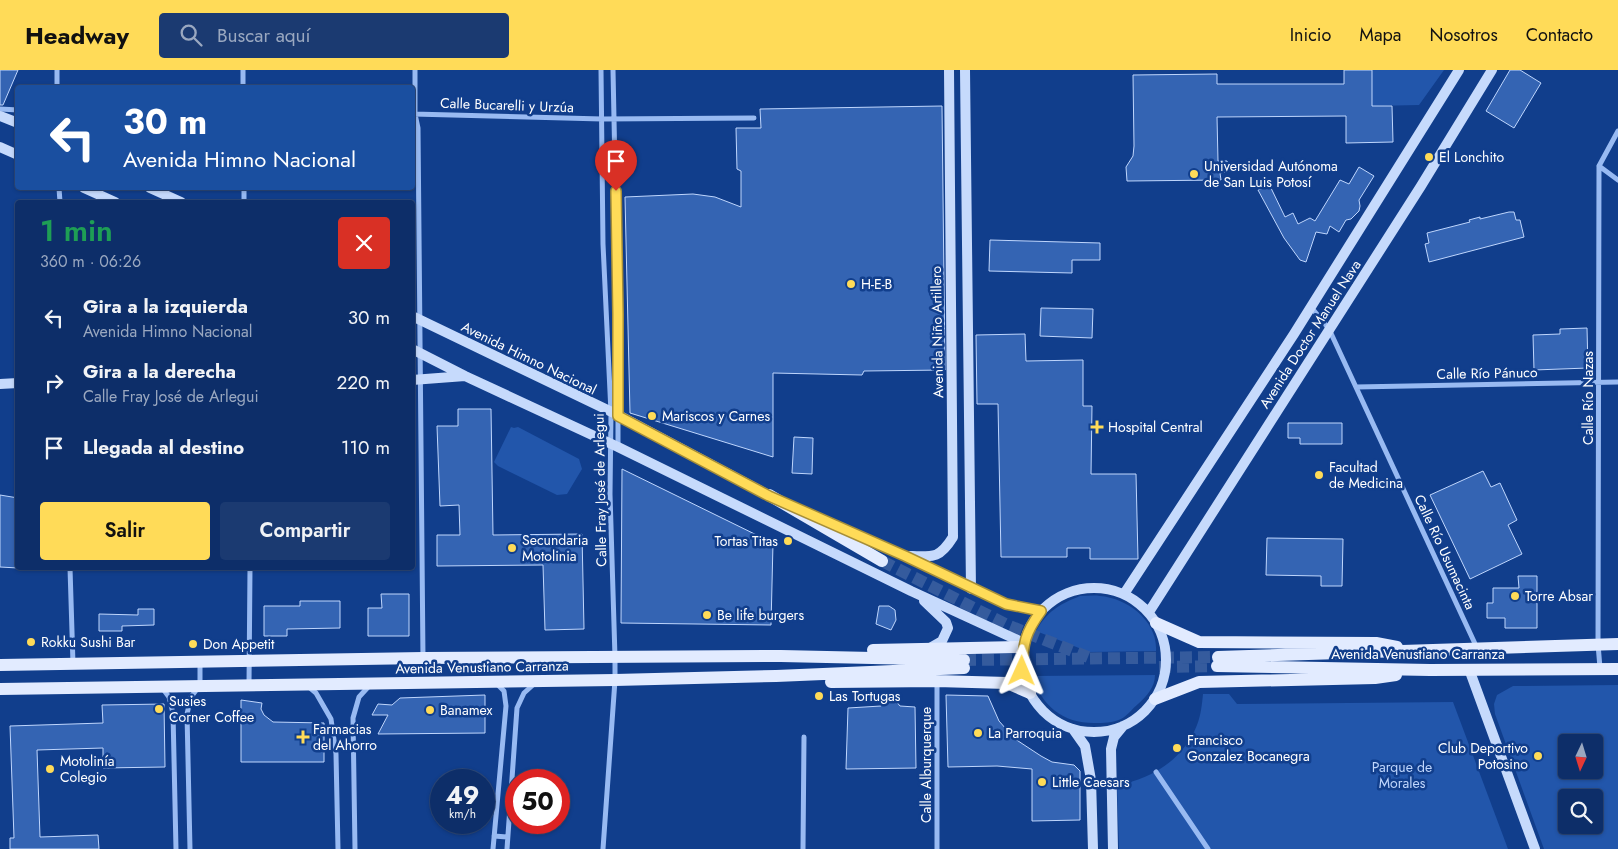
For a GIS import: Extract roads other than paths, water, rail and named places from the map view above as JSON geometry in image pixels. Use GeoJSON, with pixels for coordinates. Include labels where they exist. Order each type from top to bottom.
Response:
{"type":"FeatureCollection","features":[{"type":"Feature","properties":{"kind":"main road","name":"Avenida Niño Artillero"},"geometry":{"type":"LineString","coordinates":[[905,556],[930,557],[938,555],[945,550],[953,536],[949,70]]}},
{"type":"Feature","properties":{"kind":"main road"},"geometry":{"type":"LineString","coordinates":[[965,70],[971,588]]}},
{"type":"Feature","properties":{"kind":"main road","name":"Avenida Doctor Manuel Nava"},"geometry":{"type":"LineString","coordinates":[[1124,594],[1294,334],[1459,70]]}},
{"type":"Feature","properties":{"kind":"main road","name":"Avenida Doctor Manuel Nava"},"geometry":{"type":"LineString","coordinates":[[1148,612],[1421,186],[1492,70]]}},
{"type":"Feature","properties":{"kind":"main road"},"geometry":{"type":"LineString","coordinates":[[0,116],[15,123]]}},
{"type":"Feature","properties":{"kind":"main road"},"geometry":{"type":"LineString","coordinates":[[0,147],[15,154]]}},
{"type":"Feature","properties":{"kind":"main road"},"geometry":{"type":"LineString","coordinates":[[88,190],[111,200]]}},
{"type":"Feature","properties":{"kind":"main road"},"geometry":{"type":"LineString","coordinates":[[154,190],[177,200]]}},
{"type":"Feature","properties":{"kind":"main road"},"geometry":{"type":"LineString","coordinates":[[950,230],[967,230]]}},
{"type":"Feature","properties":{"kind":"main road","name":"Avenida Himno Nacional"},"geometry":{"type":"LineString","coordinates":[[416,317],[614,414],[769,496],[905,556],[1006,604],[1041,611]]}},
{"type":"Feature","properties":{"kind":"main road"},"geometry":{"type":"LineString","coordinates":[[416,350],[465,376],[614,445],[911,592],[1023,645]]}},
{"type":"Feature","properties":{"kind":"main road"},"geometry":{"type":"LineString","coordinates":[[417,380],[465,376]]}},
{"type":"Feature","properties":{"kind":"main road"},"geometry":{"type":"LineString","coordinates":[[0,384],[15,383]]}},
{"type":"Feature","properties":{"kind":"main road"},"geometry":{"type":"LineString","coordinates":[[769,496],[882,561]]}},
{"type":"Feature","properties":{"kind":"main road"},"geometry":{"type":"LineString","coordinates":[[1112,849],[1111,749],[1114,737],[1123,726],[1140,715],[1155,699],[1163,681],[1166,661],[1164,641],[1156,623],[1148,612],[1124,594],[1102,588],[1080,589],[1058,597],[1041,611],[1030,626],[1023,645],[1022,671],[1030,693],[1043,711],[1061,724],[1074,729],[1103,731],[1123,726]]}},
{"type":"Feature","properties":{"kind":"main road"},"geometry":{"type":"LineString","coordinates":[[911,592],[946,622],[948,628],[942,641],[928,649]]}},
{"type":"Feature","properties":{"kind":"main road"},"geometry":{"type":"LineString","coordinates":[[1156,623],[1199,642],[1376,643],[1419,651]]}},
{"type":"Feature","properties":{"kind":"main road","name":"Avenida Venustiano Carranza"},"geometry":{"type":"LineString","coordinates":[[1618,644],[1477,648],[1217,662],[1430,670],[1618,669]]}},
{"type":"Feature","properties":{"kind":"main road"},"geometry":{"type":"LineString","coordinates":[[781,656],[831,650],[928,649],[1023,645]]}},
{"type":"Feature","properties":{"kind":"main road","name":"Avenida Venustiano Carranza"},"geometry":{"type":"LineString","coordinates":[[0,665],[423,658],[781,656],[964,664],[776,676],[0,689]]}},
{"type":"Feature","properties":{"kind":"main road"},"geometry":{"type":"LineString","coordinates":[[1469,669],[1535,849]]}},
{"type":"Feature","properties":{"kind":"main road"},"geometry":{"type":"LineString","coordinates":[[1155,699],[1199,682],[1375,678],[1430,670]]}},
{"type":"Feature","properties":{"kind":"main road"},"geometry":{"type":"LineString","coordinates":[[776,676],[830,682],[937,681],[1007,683],[1030,693]]}},
{"type":"Feature","properties":{"kind":"main road"},"geometry":{"type":"LineString","coordinates":[[1074,729],[1085,746],[1091,780],[1093,849]]}},
{"type":"Feature","properties":{"kind":"street"},"geometry":{"type":"LineString","coordinates":[[57,70],[57,85]]}},
{"type":"Feature","properties":{"kind":"street"},"geometry":{"type":"LineString","coordinates":[[243,70],[243,85]]}},
{"type":"Feature","properties":{"kind":"street"},"geometry":{"type":"LineString","coordinates":[[415,70],[415,85]]}},
{"type":"Feature","properties":{"kind":"street","name":"Calle Fray José de Arlegui"},"geometry":{"type":"LineString","coordinates":[[601,70],[603,244],[614,414],[614,445]]}},
{"type":"Feature","properties":{"kind":"street","name":"Calle Fray José de Arlegui"},"geometry":{"type":"LineString","coordinates":[[603,849],[615,680],[614,414],[618,314],[612,70]]}},
{"type":"Feature","properties":{"kind":"street"},"geometry":{"type":"LineString","coordinates":[[0,110],[15,110]]}},
{"type":"Feature","properties":{"kind":"street","name":"Calle Bucarelli y Urzúa"},"geometry":{"type":"LineString","coordinates":[[415,114],[602,119],[754,118]]}},
{"type":"Feature","properties":{"kind":"street"},"geometry":{"type":"LineString","coordinates":[[415,118],[418,128],[416,350],[423,658]]}},
{"type":"Feature","properties":{"kind":"street","name":"Calle Río Nazas"},"geometry":{"type":"LineString","coordinates":[[1600,669],[1598,644],[1599,166],[1618,131]]}},
{"type":"Feature","properties":{"kind":"street"},"geometry":{"type":"LineString","coordinates":[[1599,166],[1618,180]]}},
{"type":"Feature","properties":{"kind":"street"},"geometry":{"type":"LineString","coordinates":[[603,244],[616,244]]}},
{"type":"Feature","properties":{"kind":"street","name":"Calle Río Usumacinta"},"geometry":{"type":"LineString","coordinates":[[1310,306],[1329,329],[1477,648]]}},
{"type":"Feature","properties":{"kind":"street"},"geometry":{"type":"LineString","coordinates":[[607,313],[618,314]]}},
{"type":"Feature","properties":{"kind":"street","name":"Calle Río Pánuco"},"geometry":{"type":"LineString","coordinates":[[1356,387],[1618,382]]}},
{"type":"Feature","properties":{"kind":"street"},"geometry":{"type":"LineString","coordinates":[[70,570],[73,664]]}},
{"type":"Feature","properties":{"kind":"street"},"geometry":{"type":"LineString","coordinates":[[249,685],[250,570]]}},
{"type":"Feature","properties":{"kind":"street"},"geometry":{"type":"LineString","coordinates":[[190,849],[187,714],[190,697],[200,685],[200,662]]}},
{"type":"Feature","properties":{"kind":"street"},"geometry":{"type":"LineString","coordinates":[[492,849],[506,706],[504,691],[494,681]]}},
{"type":"Feature","properties":{"kind":"street"},"geometry":{"type":"LineString","coordinates":[[506,849],[517,708],[524,693],[536,681]]}},
{"type":"Feature","properties":{"kind":"street","name":"Calle Alburquerque"},"geometry":{"type":"LineString","coordinates":[[937,681],[937,849]]}},
{"type":"Feature","properties":{"kind":"street"},"geometry":{"type":"LineString","coordinates":[[354,849],[353,718],[359,697],[372,682]]}},
{"type":"Feature","properties":{"kind":"street"},"geometry":{"type":"LineString","coordinates":[[305,684],[316,693],[331,719],[336,754],[338,849],[342,849]]}},
{"type":"Feature","properties":{"kind":"street"},"geometry":{"type":"LineString","coordinates":[[161,686],[170,697],[173,713],[176,849]]}},
{"type":"Feature","properties":{"kind":"street"},"geometry":{"type":"LineString","coordinates":[[803,849],[804,737]]}},
{"type":"Feature","properties":{"kind":"street"},"geometry":{"type":"LineString","coordinates":[[1156,772],[1208,849]]}},
{"type":"Feature","properties":{"kind":"street"},"geometry":{"type":"LineString","coordinates":[[494,836],[507,837]]}},
{"type":"Feature","properties":{"kind":"tunnel"},"geometry":{"type":"LineString","coordinates":[[882,561],[1007,625],[1088,657]]}},
{"type":"Feature","properties":{"kind":"tunnel"},"geometry":{"type":"LineString","coordinates":[[964,660],[1218,657]]}},
{"type":"Feature","properties":{"kind":"tunnel"},"geometry":{"type":"LineString","coordinates":[[1159,667],[1217,666]]}},
{"type":"Feature","properties":{"kind":"place","name":"El Lonchito"},"geometry":{"type":"Point","coordinates":[1429,157]}},
{"type":"Feature","properties":{"kind":"place","name":"Universidad Autónoma de San Luis Potosí"},"geometry":{"type":"Point","coordinates":[1194,174]}},
{"type":"Feature","properties":{"kind":"place","name":"H-E-B"},"geometry":{"type":"Point","coordinates":[851,284]}},
{"type":"Feature","properties":{"kind":"place","name":"Mariscos y Carnes"},"geometry":{"type":"Point","coordinates":[652,416]}},
{"type":"Feature","properties":{"kind":"place","name":"Hospital Central"},"geometry":{"type":"Point","coordinates":[1097,427]}},
{"type":"Feature","properties":{"kind":"place","name":"Facultad de Medicina"},"geometry":{"type":"Point","coordinates":[1319,475]}},
{"type":"Feature","properties":{"kind":"place","name":"Tortas Titas"},"geometry":{"type":"Point","coordinates":[788,541]}},
{"type":"Feature","properties":{"kind":"place","name":"Secundaria Motolinia"},"geometry":{"type":"Point","coordinates":[512,548]}},
{"type":"Feature","properties":{"kind":"place","name":"Torre Absar"},"geometry":{"type":"Point","coordinates":[1515,596]}},
{"type":"Feature","properties":{"kind":"place","name":"Be life burgers"},"geometry":{"type":"Point","coordinates":[707,615]}},
{"type":"Feature","properties":{"kind":"place","name":"Rokku Sushi Bar"},"geometry":{"type":"Point","coordinates":[31,642]}},
{"type":"Feature","properties":{"kind":"place","name":"Don Appetit"},"geometry":{"type":"Point","coordinates":[193,644]}},
{"type":"Feature","properties":{"kind":"place","name":"Las Tortugas"},"geometry":{"type":"Point","coordinates":[819,696]}},
{"type":"Feature","properties":{"kind":"place","name":"Susies Corner Coffee"},"geometry":{"type":"Point","coordinates":[159,709]}},
{"type":"Feature","properties":{"kind":"place","name":"Banamex"},"geometry":{"type":"Point","coordinates":[430,710]}},
{"type":"Feature","properties":{"kind":"place","name":"La Parroquia"},"geometry":{"type":"Point","coordinates":[978,733]}},
{"type":"Feature","properties":{"kind":"place","name":"Farmacias del Ahorro"},"geometry":{"type":"Point","coordinates":[303,737]}},
{"type":"Feature","properties":{"kind":"place","name":"Francisco Gonzalez Bocanegra"},"geometry":{"type":"Point","coordinates":[1177,748]}},
{"type":"Feature","properties":{"kind":"place","name":"Club Deportivo Potosino"},"geometry":{"type":"Point","coordinates":[1538,756]}},
{"type":"Feature","properties":{"kind":"place","name":"Motolinía Colegio"},"geometry":{"type":"Point","coordinates":[50,769]}},
{"type":"Feature","properties":{"kind":"place","name":"Little Caesars"},"geometry":{"type":"Point","coordinates":[1042,782]}},
{"type":"Feature","properties":{"kind":"park label","name":"Parque de Morales"},"geometry":{"type":"Point","coordinates":[1402,776]}}]}
